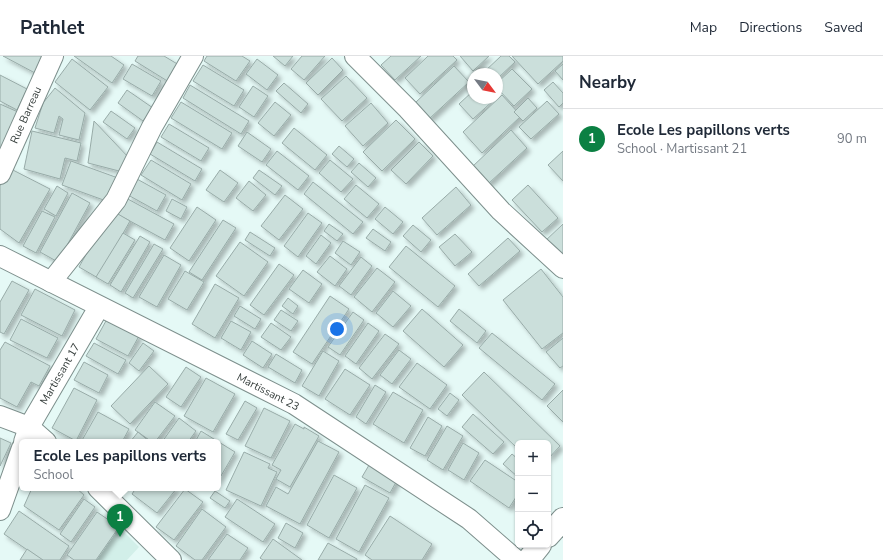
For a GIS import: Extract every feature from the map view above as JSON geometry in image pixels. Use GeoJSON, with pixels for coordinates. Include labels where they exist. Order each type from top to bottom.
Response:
{"type":"FeatureCollection","features":[{"type":"Feature","properties":{"kind":"main road"},"geometry":{"type":"LineString","coordinates":[[551,532],[563,518]]}},
{"type":"Feature","properties":{"kind":"street","name":"Rue Barreau"},"geometry":{"type":"LineString","coordinates":[[0,174],[53,56]]}},
{"type":"Feature","properties":{"kind":"street"},"geometry":{"type":"LineString","coordinates":[[51,282],[116,200],[152,127],[193,56]]}},
{"type":"Feature","properties":{"kind":"street"},"geometry":{"type":"LineString","coordinates":[[355,56],[408,109],[501,211],[563,268]]}},
{"type":"Feature","properties":{"kind":"street","name":"Martissant 23"},"geometry":{"type":"LineString","coordinates":[[0,256],[294,404],[469,519],[530,556]]}},
{"type":"Feature","properties":{"kind":"street","name":"Martissant 17"},"geometry":{"type":"LineString","coordinates":[[27,435],[99,307]]}},
{"type":"Feature","properties":{"kind":"street"},"geometry":{"type":"LineString","coordinates":[[0,416],[27,435],[38,439]]}},
{"type":"Feature","properties":{"kind":"street"},"geometry":{"type":"LineString","coordinates":[[0,510],[19,456]]}},
{"type":"Feature","properties":{"kind":"street"},"geometry":{"type":"LineString","coordinates":[[101,491],[171,560]]}},
{"type":"Feature","properties":{"kind":"shaded area"},"geometry":{"type":"Polygon","coordinates":[[[119,527],[139,547],[127,560],[89,560],[119,527]]]}},
{"type":"Feature","properties":{"kind":"building"},"geometry":{"type":"Polygon","coordinates":[[[3,56],[43,56],[35,73],[3,56]]]}},
{"type":"Feature","properties":{"kind":"building"},"geometry":{"type":"Polygon","coordinates":[[[74,56],[111,56],[124,65],[112,83],[74,56]]]}},
{"type":"Feature","properties":{"kind":"building"},"geometry":{"type":"Polygon","coordinates":[[[138,56],[164,56],[179,65],[169,82],[135,61],[138,56]]]}},
{"type":"Feature","properties":{"kind":"building"},"geometry":{"type":"Polygon","coordinates":[[[207,56],[242,56],[250,61],[236,81],[204,61],[207,56]]]}},
{"type":"Feature","properties":{"kind":"building"},"geometry":{"type":"Polygon","coordinates":[[[273,56],[293,56],[285,66],[273,56]]]}},
{"type":"Feature","properties":{"kind":"building"},"geometry":{"type":"Polygon","coordinates":[[[302,56],[325,56],[304,80],[291,69],[302,56]]]}},
{"type":"Feature","properties":{"kind":"building"},"geometry":{"type":"Polygon","coordinates":[[[391,56],[421,56],[395,80],[381,65],[391,56]]]}},
{"type":"Feature","properties":{"kind":"building"},"geometry":{"type":"Polygon","coordinates":[[[428,56],[453,56],[457,60],[420,94],[405,78],[428,56]]]}},
{"type":"Feature","properties":{"kind":"building"},"geometry":{"type":"Polygon","coordinates":[[[460,56],[489,56],[476,68],[470,68],[460,56]]]}},
{"type":"Feature","properties":{"kind":"building"},"geometry":{"type":"Polygon","coordinates":[[[501,56],[509,56],[515,62],[503,73],[503,68],[488,68],[501,56]]]}},
{"type":"Feature","properties":{"kind":"building"},"geometry":{"type":"Polygon","coordinates":[[[512,56],[563,56],[563,61],[538,84],[512,56]]]}},
{"type":"Feature","properties":{"kind":"building"},"geometry":{"type":"Polygon","coordinates":[[[332,58],[343,70],[318,95],[306,83],[332,58]]]}},
{"type":"Feature","properties":{"kind":"building"},"geometry":{"type":"Polygon","coordinates":[[[72,59],[108,87],[90,110],[55,82],[72,59]]]}},
{"type":"Feature","properties":{"kind":"building"},"geometry":{"type":"Polygon","coordinates":[[[257,59],[278,75],[267,90],[246,74],[257,59]]]}},
{"type":"Feature","properties":{"kind":"building"},"geometry":{"type":"Polygon","coordinates":[[[132,64],[161,81],[152,96],[123,79],[132,64]]]}},
{"type":"Feature","properties":{"kind":"building"},"geometry":{"type":"Polygon","coordinates":[[[563,64],[563,80],[555,71],[563,64]]]}},
{"type":"Feature","properties":{"kind":"building"},"geometry":{"type":"Polygon","coordinates":[[[203,65],[244,90],[234,106],[193,81],[203,65]]]}},
{"type":"Feature","properties":{"kind":"building"},"geometry":{"type":"Polygon","coordinates":[[[454,66],[467,80],[467,84],[429,119],[415,103],[454,66]]]}},
{"type":"Feature","properties":{"kind":"building"},"geometry":{"type":"Polygon","coordinates":[[[512,69],[532,89],[514,106],[503,94],[503,77],[512,69]]]}},
{"type":"Feature","properties":{"kind":"building"},"geometry":{"type":"Polygon","coordinates":[[[0,75],[27,89],[17,110],[0,101],[0,75]]]}},
{"type":"Feature","properties":{"kind":"building"},"geometry":{"type":"Polygon","coordinates":[[[346,76],[367,98],[342,121],[321,99],[346,76]]]}},
{"type":"Feature","properties":{"kind":"building"},"geometry":{"type":"Polygon","coordinates":[[[553,82],[563,93],[563,103],[559,107],[544,90],[553,82]]]}},
{"type":"Feature","properties":{"kind":"building"},"geometry":{"type":"Polygon","coordinates":[[[284,83],[308,104],[301,113],[276,91],[284,83]]]}},
{"type":"Feature","properties":{"kind":"building"},"geometry":{"type":"Polygon","coordinates":[[[190,85],[249,121],[241,134],[183,98],[190,85]]]}},
{"type":"Feature","properties":{"kind":"building"},"geometry":{"type":"Polygon","coordinates":[[[253,86],[268,96],[254,117],[239,107],[253,86]]]}},
{"type":"Feature","properties":{"kind":"building"},"geometry":{"type":"Polygon","coordinates":[[[55,88],[85,113],[79,140],[59,135],[63,119],[59,116],[54,133],[35,128],[43,103],[55,88]]]}},
{"type":"Feature","properties":{"kind":"building"},"geometry":{"type":"Polygon","coordinates":[[[127,90],[153,108],[143,121],[118,103],[127,90]]]}},
{"type":"Feature","properties":{"kind":"building"},"geometry":{"type":"Polygon","coordinates":[[[503,96],[521,116],[482,153],[463,132],[493,104],[503,104],[503,96]]]}},
{"type":"Feature","properties":{"kind":"building"},"geometry":{"type":"Polygon","coordinates":[[[467,97],[467,104],[489,104],[473,119],[459,104],[467,97]]]}},
{"type":"Feature","properties":{"kind":"building"},"geometry":{"type":"Polygon","coordinates":[[[528,98],[537,108],[523,121],[514,112],[528,98]]]}},
{"type":"Feature","properties":{"kind":"building"},"geometry":{"type":"Polygon","coordinates":[[[547,101],[559,114],[531,139],[519,127],[547,101]]]}},
{"type":"Feature","properties":{"kind":"building"},"geometry":{"type":"Polygon","coordinates":[[[181,102],[232,133],[222,149],[171,118],[181,102]]]}},
{"type":"Feature","properties":{"kind":"building"},"geometry":{"type":"Polygon","coordinates":[[[275,102],[291,115],[274,136],[258,123],[275,102]]]}},
{"type":"Feature","properties":{"kind":"building"},"geometry":{"type":"Polygon","coordinates":[[[371,103],[388,123],[363,146],[345,126],[371,103]]]}},
{"type":"Feature","properties":{"kind":"building"},"geometry":{"type":"Polygon","coordinates":[[[0,104],[18,112],[0,150],[0,104]]]}},
{"type":"Feature","properties":{"kind":"building"},"geometry":{"type":"Polygon","coordinates":[[[111,111],[135,128],[127,139],[103,122],[111,111]]]}},
{"type":"Feature","properties":{"kind":"building"},"geometry":{"type":"Polygon","coordinates":[[[396,120],[415,139],[382,171],[363,152],[396,120]]]}},
{"type":"Feature","properties":{"kind":"building"},"geometry":{"type":"Polygon","coordinates":[[[94,121],[130,159],[119,171],[88,163],[94,121]]]}},
{"type":"Feature","properties":{"kind":"building"},"geometry":{"type":"Polygon","coordinates":[[[169,124],[209,148],[201,161],[161,137],[169,124]]]}},
{"type":"Feature","properties":{"kind":"building"},"geometry":{"type":"Polygon","coordinates":[[[294,128],[327,155],[315,170],[282,143],[294,128]]]}},
{"type":"Feature","properties":{"kind":"building"},"geometry":{"type":"Polygon","coordinates":[[[511,130],[527,148],[488,184],[472,167],[511,130]]]}},
{"type":"Feature","properties":{"kind":"building"},"geometry":{"type":"Polygon","coordinates":[[[32,131],[81,143],[77,161],[65,158],[60,179],[24,169],[32,131]]]}},
{"type":"Feature","properties":{"kind":"building"},"geometry":{"type":"Polygon","coordinates":[[[247,132],[271,149],[262,162],[238,146],[247,132]]]}},
{"type":"Feature","properties":{"kind":"building"},"geometry":{"type":"Polygon","coordinates":[[[157,142],[202,169],[195,181],[150,154],[157,142]]]}},
{"type":"Feature","properties":{"kind":"building"},"geometry":{"type":"Polygon","coordinates":[[[419,142],[433,156],[406,184],[391,170],[419,142]]]}},
{"type":"Feature","properties":{"kind":"building"},"geometry":{"type":"Polygon","coordinates":[[[339,146],[354,159],[347,167],[332,154],[339,146]]]}},
{"type":"Feature","properties":{"kind":"building"},"geometry":{"type":"Polygon","coordinates":[[[277,151],[309,176],[298,190],[266,165],[277,151]]]}},
{"type":"Feature","properties":{"kind":"building"},"geometry":{"type":"Polygon","coordinates":[[[563,151],[563,181],[548,165],[563,151]]]}},
{"type":"Feature","properties":{"kind":"building"},"geometry":{"type":"Polygon","coordinates":[[[151,160],[191,184],[182,200],[141,175],[151,160]]]}},
{"type":"Feature","properties":{"kind":"building"},"geometry":{"type":"Polygon","coordinates":[[[330,160],[353,179],[341,192],[319,173],[330,160]]]}},
{"type":"Feature","properties":{"kind":"building"},"geometry":{"type":"Polygon","coordinates":[[[71,161],[118,178],[109,202],[62,185],[71,161]]]}},
{"type":"Feature","properties":{"kind":"building"},"geometry":{"type":"Polygon","coordinates":[[[359,163],[376,178],[368,187],[351,172],[359,163]]]}},
{"type":"Feature","properties":{"kind":"building"},"geometry":{"type":"Polygon","coordinates":[[[9,168],[50,189],[19,243],[0,229],[0,186],[9,168]]]}},
{"type":"Feature","properties":{"kind":"building"},"geometry":{"type":"Polygon","coordinates":[[[220,170],[238,183],[224,202],[206,190],[220,170]]]}},
{"type":"Feature","properties":{"kind":"building"},"geometry":{"type":"Polygon","coordinates":[[[259,170],[282,186],[275,195],[253,178],[259,170]]]}},
{"type":"Feature","properties":{"kind":"building"},"geometry":{"type":"Polygon","coordinates":[[[137,179],[166,195],[157,211],[128,195],[137,179]]]}},
{"type":"Feature","properties":{"kind":"building"},"geometry":{"type":"Polygon","coordinates":[[[249,181],[266,195],[253,211],[236,198],[249,181]]]}},
{"type":"Feature","properties":{"kind":"building"},"geometry":{"type":"Polygon","coordinates":[[[313,182],[363,222],[353,234],[304,194],[313,182]]]}},
{"type":"Feature","properties":{"kind":"building"},"geometry":{"type":"Polygon","coordinates":[[[356,185],[379,204],[367,218],[344,199],[356,185]]]}},
{"type":"Feature","properties":{"kind":"building"},"geometry":{"type":"Polygon","coordinates":[[[528,185],[558,218],[542,232],[512,200],[528,185]]]}},
{"type":"Feature","properties":{"kind":"building"},"geometry":{"type":"Polygon","coordinates":[[[57,186],[68,193],[56,216],[44,209],[57,186]]]}},
{"type":"Feature","properties":{"kind":"building"},"geometry":{"type":"Polygon","coordinates":[[[456,187],[471,205],[437,235],[422,218],[456,187]]]}},
{"type":"Feature","properties":{"kind":"building"},"geometry":{"type":"Polygon","coordinates":[[[72,193],[90,203],[58,262],[40,252],[72,193]]]}},
{"type":"Feature","properties":{"kind":"building"},"geometry":{"type":"Polygon","coordinates":[[[285,195],[303,209],[279,240],[261,226],[285,195]]]}},
{"type":"Feature","properties":{"kind":"building"},"geometry":{"type":"Polygon","coordinates":[[[126,198],[174,224],[165,240],[117,214],[126,198]]]}},
{"type":"Feature","properties":{"kind":"building"},"geometry":{"type":"Polygon","coordinates":[[[172,199],[187,207],[181,219],[166,211],[172,199]]]}},
{"type":"Feature","properties":{"kind":"building"},"geometry":{"type":"Polygon","coordinates":[[[197,207],[216,220],[189,261],[170,248],[197,207]]]}},
{"type":"Feature","properties":{"kind":"building"},"geometry":{"type":"Polygon","coordinates":[[[385,207],[403,222],[393,234],[375,219],[385,207]]]}},
{"type":"Feature","properties":{"kind":"building"},"geometry":{"type":"Polygon","coordinates":[[[111,210],[130,221],[98,278],[79,267],[111,210]]]}},
{"type":"Feature","properties":{"kind":"building"},"geometry":{"type":"Polygon","coordinates":[[[42,211],[55,217],[36,253],[23,246],[42,211]]]}},
{"type":"Feature","properties":{"kind":"building"},"geometry":{"type":"Polygon","coordinates":[[[308,213],[322,223],[298,257],[284,246],[308,213]]]}},
{"type":"Feature","properties":{"kind":"building"},"geometry":{"type":"Polygon","coordinates":[[[223,220],[236,228],[202,280],[189,272],[223,220]]]}},
{"type":"Feature","properties":{"kind":"building"},"geometry":{"type":"Polygon","coordinates":[[[329,224],[343,234],[337,241],[324,231],[329,224]]]}},
{"type":"Feature","properties":{"kind":"building"},"geometry":{"type":"Polygon","coordinates":[[[563,224],[563,262],[544,242],[563,224]]]}},
{"type":"Feature","properties":{"kind":"building"},"geometry":{"type":"Polygon","coordinates":[[[413,225],[431,240],[421,252],[403,236],[413,225]]]}},
{"type":"Feature","properties":{"kind":"building"},"geometry":{"type":"Polygon","coordinates":[[[373,229],[391,242],[385,251],[366,238],[373,229]]]}},
{"type":"Feature","properties":{"kind":"building"},"geometry":{"type":"Polygon","coordinates":[[[250,232],[275,248],[270,256],[245,240],[250,232]]]}},
{"type":"Feature","properties":{"kind":"building"},"geometry":{"type":"Polygon","coordinates":[[[123,233],[135,240],[108,284],[96,277],[123,233]]]}},
{"type":"Feature","properties":{"kind":"building"},"geometry":{"type":"Polygon","coordinates":[[[455,234],[472,252],[455,266],[439,247],[455,234]]]}},
{"type":"Feature","properties":{"kind":"building"},"geometry":{"type":"Polygon","coordinates":[[[321,235],[331,243],[316,264],[306,256],[321,235]]]}},
{"type":"Feature","properties":{"kind":"building"},"geometry":{"type":"Polygon","coordinates":[[[140,236],[150,242],[121,292],[110,285],[140,236]]]}},
{"type":"Feature","properties":{"kind":"building"},"geometry":{"type":"Polygon","coordinates":[[[508,238],[520,251],[479,286],[468,274],[508,238]]]}},
{"type":"Feature","properties":{"kind":"building"},"geometry":{"type":"Polygon","coordinates":[[[343,241],[360,252],[351,265],[335,253],[343,241]]]}},
{"type":"Feature","properties":{"kind":"building"},"geometry":{"type":"Polygon","coordinates":[[[240,242],[268,262],[244,296],[216,276],[240,242]]]}},
{"type":"Feature","properties":{"kind":"building"},"geometry":{"type":"Polygon","coordinates":[[[154,244],[163,249],[133,298],[125,293],[154,244]]]}},
{"type":"Feature","properties":{"kind":"building"},"geometry":{"type":"Polygon","coordinates":[[[406,246],[455,286],[438,307],[389,267],[406,246]]]}},
{"type":"Feature","properties":{"kind":"building"},"geometry":{"type":"Polygon","coordinates":[[[164,255],[181,265],[157,307],[139,297],[164,255]]]}},
{"type":"Feature","properties":{"kind":"building"},"geometry":{"type":"Polygon","coordinates":[[[330,256],[347,269],[335,286],[317,272],[330,256]]]}},
{"type":"Feature","properties":{"kind":"building"},"geometry":{"type":"Polygon","coordinates":[[[361,257],[372,266],[351,295],[339,286],[361,257]]]}},
{"type":"Feature","properties":{"kind":"building"},"geometry":{"type":"Polygon","coordinates":[[[279,264],[294,275],[264,315],[250,305],[279,264]]]}},
{"type":"Feature","properties":{"kind":"building"},"geometry":{"type":"Polygon","coordinates":[[[377,268],[395,282],[372,312],[354,297],[377,268]]]}},
{"type":"Feature","properties":{"kind":"building"},"geometry":{"type":"Polygon","coordinates":[[[541,269],[563,297],[563,333],[542,349],[503,300],[541,269]]]}},
{"type":"Feature","properties":{"kind":"building"},"geometry":{"type":"Polygon","coordinates":[[[303,270],[322,284],[309,303],[289,289],[303,270]]]}},
{"type":"Feature","properties":{"kind":"building"},"geometry":{"type":"Polygon","coordinates":[[[185,271],[204,282],[187,310],[168,299],[185,271]]]}},
{"type":"Feature","properties":{"kind":"building"},"geometry":{"type":"Polygon","coordinates":[[[12,281],[29,290],[4,334],[0,332],[0,302],[12,281]]]}},
{"type":"Feature","properties":{"kind":"building"},"geometry":{"type":"Polygon","coordinates":[[[215,284],[239,298],[215,338],[192,324],[215,284]]]}},
{"type":"Feature","properties":{"kind":"building"},"geometry":{"type":"Polygon","coordinates":[[[35,289],[75,310],[62,336],[21,315],[35,289]]]}},
{"type":"Feature","properties":{"kind":"building"},"geometry":{"type":"Polygon","coordinates":[[[393,291],[411,306],[393,327],[376,313],[393,291]]]}},
{"type":"Feature","properties":{"kind":"building"},"geometry":{"type":"Polygon","coordinates":[[[330,296],[349,309],[312,364],[293,352],[330,296]]]}},
{"type":"Feature","properties":{"kind":"building"},"geometry":{"type":"Polygon","coordinates":[[[288,298],[298,306],[293,314],[282,306],[288,298]]]}},
{"type":"Feature","properties":{"kind":"building"},"geometry":{"type":"Polygon","coordinates":[[[240,306],[261,319],[255,329],[234,316],[240,306]]]}},
{"type":"Feature","properties":{"kind":"building"},"geometry":{"type":"Polygon","coordinates":[[[422,309],[463,345],[444,367],[403,331],[422,309]]]}},
{"type":"Feature","properties":{"kind":"building"},"geometry":{"type":"Polygon","coordinates":[[[459,309],[486,331],[477,343],[450,321],[459,309]]]}},
{"type":"Feature","properties":{"kind":"building"},"geometry":{"type":"Polygon","coordinates":[[[281,310],[298,321],[291,331],[274,320],[281,310]]]}},
{"type":"Feature","properties":{"kind":"building"},"geometry":{"type":"Polygon","coordinates":[[[353,312],[364,320],[340,355],[328,347],[353,312]]]}},
{"type":"Feature","properties":{"kind":"building"},"geometry":{"type":"Polygon","coordinates":[[[21,319],[58,338],[47,358],[10,340],[21,319]]]}},
{"type":"Feature","properties":{"kind":"building"},"geometry":{"type":"Polygon","coordinates":[[[107,319],[139,336],[128,356],[96,339],[107,319]]]}},
{"type":"Feature","properties":{"kind":"building"},"geometry":{"type":"Polygon","coordinates":[[[231,321],[251,332],[241,350],[221,338],[231,321]]]}},
{"type":"Feature","properties":{"kind":"building"},"geometry":{"type":"Polygon","coordinates":[[[271,323],[291,337],[281,350],[261,337],[271,323]]]}},
{"type":"Feature","properties":{"kind":"building"},"geometry":{"type":"Polygon","coordinates":[[[368,323],[379,331],[356,364],[345,356],[368,323]]]}},
{"type":"Feature","properties":{"kind":"building"},"geometry":{"type":"Polygon","coordinates":[[[492,333],[555,384],[542,400],[479,348],[492,333]]]}},
{"type":"Feature","properties":{"kind":"building"},"geometry":{"type":"Polygon","coordinates":[[[385,334],[399,344],[372,379],[359,368],[385,334]]]}},
{"type":"Feature","properties":{"kind":"building"},"geometry":{"type":"Polygon","coordinates":[[[563,338],[563,366],[560,368],[546,352],[563,338]]]}},
{"type":"Feature","properties":{"kind":"building"},"geometry":{"type":"Polygon","coordinates":[[[252,341],[272,354],[263,368],[243,355],[252,341]]]}},
{"type":"Feature","properties":{"kind":"building"},"geometry":{"type":"Polygon","coordinates":[[[5,342],[50,366],[39,386],[31,382],[17,407],[0,398],[0,350],[5,342]]]}},
{"type":"Feature","properties":{"kind":"building"},"geometry":{"type":"Polygon","coordinates":[[[94,343],[126,360],[118,374],[86,356],[94,343]]]}},
{"type":"Feature","properties":{"kind":"building"},"geometry":{"type":"Polygon","coordinates":[[[143,343],[154,351],[139,371],[129,363],[143,343]]]}},
{"type":"Feature","properties":{"kind":"building"},"geometry":{"type":"Polygon","coordinates":[[[399,350],[411,359],[392,384],[380,375],[399,350]]]}},
{"type":"Feature","properties":{"kind":"building"},"geometry":{"type":"Polygon","coordinates":[[[323,351],[339,361],[319,396],[302,386],[323,351]]]}},
{"type":"Feature","properties":{"kind":"building"},"geometry":{"type":"Polygon","coordinates":[[[276,354],[302,370],[295,383],[268,367],[276,354]]]}},
{"type":"Feature","properties":{"kind":"building"},"geometry":{"type":"Polygon","coordinates":[[[84,362],[108,375],[99,393],[74,380],[84,362]]]}},
{"type":"Feature","properties":{"kind":"building"},"geometry":{"type":"Polygon","coordinates":[[[417,363],[447,385],[430,409],[399,387],[417,363]]]}},
{"type":"Feature","properties":{"kind":"building"},"geometry":{"type":"Polygon","coordinates":[[[149,366],[168,384],[130,424],[111,406],[149,366]]]}},
{"type":"Feature","properties":{"kind":"building"},"geometry":{"type":"Polygon","coordinates":[[[186,367],[201,377],[181,407],[166,397],[186,367]]]}},
{"type":"Feature","properties":{"kind":"building"},"geometry":{"type":"Polygon","coordinates":[[[345,369],[370,385],[350,415],[325,399],[345,369]]]}},
{"type":"Feature","properties":{"kind":"building"},"geometry":{"type":"Polygon","coordinates":[[[484,372],[560,446],[551,456],[551,440],[515,440],[515,446],[462,395],[484,372]]]}},
{"type":"Feature","properties":{"kind":"building"},"geometry":{"type":"Polygon","coordinates":[[[206,378],[235,394],[213,432],[184,416],[206,378]]]}},
{"type":"Feature","properties":{"kind":"building"},"geometry":{"type":"Polygon","coordinates":[[[375,385],[386,392],[366,424],[356,417],[375,385]]]}},
{"type":"Feature","properties":{"kind":"building"},"geometry":{"type":"Polygon","coordinates":[[[74,388],[97,400],[77,439],[72,439],[52,428],[74,388]]]}},
{"type":"Feature","properties":{"kind":"building"},"geometry":{"type":"Polygon","coordinates":[[[563,390],[563,422],[547,406],[563,390]]]}},
{"type":"Feature","properties":{"kind":"building"},"geometry":{"type":"Polygon","coordinates":[[[393,392],[423,410],[404,443],[373,424],[393,392]]]}},
{"type":"Feature","properties":{"kind":"building"},"geometry":{"type":"Polygon","coordinates":[[[450,393],[459,400],[447,416],[438,409],[450,393]]]}},
{"type":"Feature","properties":{"kind":"building"},"geometry":{"type":"Polygon","coordinates":[[[245,401],[257,408],[238,440],[226,434],[245,401]]]}},
{"type":"Feature","properties":{"kind":"building"},"geometry":{"type":"Polygon","coordinates":[[[155,402],[175,416],[157,439],[148,439],[135,430],[155,402]]]}},
{"type":"Feature","properties":{"kind":"building"},"geometry":{"type":"Polygon","coordinates":[[[264,408],[290,421],[271,458],[245,446],[264,408]]]}},
{"type":"Feature","properties":{"kind":"building"},"geometry":{"type":"Polygon","coordinates":[[[98,412],[129,429],[124,439],[83,439],[98,412]]]}},
{"type":"Feature","properties":{"kind":"building"},"geometry":{"type":"Polygon","coordinates":[[[473,414],[504,442],[493,454],[462,427],[473,414]]]}},
{"type":"Feature","properties":{"kind":"building"},"geometry":{"type":"Polygon","coordinates":[[[428,417],[442,426],[425,456],[410,448],[428,417]]]}},
{"type":"Feature","properties":{"kind":"building"},"geometry":{"type":"Polygon","coordinates":[[[179,418],[196,431],[190,439],[164,439],[179,418]]]}},
{"type":"Feature","properties":{"kind":"building"},"geometry":{"type":"Polygon","coordinates":[[[295,424],[304,429],[304,427],[319,436],[290,487],[276,479],[281,470],[272,465],[295,424]]]}},
{"type":"Feature","properties":{"kind":"building"},"geometry":{"type":"Polygon","coordinates":[[[447,426],[463,436],[443,470],[427,460],[447,426]]]}},
{"type":"Feature","properties":{"kind":"building"},"geometry":{"type":"Polygon","coordinates":[[[201,431],[214,439],[197,439],[201,431]]]}},
{"type":"Feature","properties":{"kind":"building"},"geometry":{"type":"Polygon","coordinates":[[[138,432],[146,439],[132,439],[138,432]]]}},
{"type":"Feature","properties":{"kind":"building"},"geometry":{"type":"Polygon","coordinates":[[[0,438],[11,443],[0,466],[0,438]]]}},
{"type":"Feature","properties":{"kind":"building"},"geometry":{"type":"Polygon","coordinates":[[[318,441],[339,452],[300,524],[266,506],[276,487],[288,494],[318,441]]]}},
{"type":"Feature","properties":{"kind":"building"},"geometry":{"type":"Polygon","coordinates":[[[221,443],[235,452],[221,476],[221,443]]]}},
{"type":"Feature","properties":{"kind":"building"},"geometry":{"type":"Polygon","coordinates":[[[463,443],[479,453],[464,480],[448,470],[463,443]]]}},
{"type":"Feature","properties":{"kind":"building"},"geometry":{"type":"Polygon","coordinates":[[[244,452],[270,464],[268,468],[277,472],[261,506],[226,490],[244,452]]]}},
{"type":"Feature","properties":{"kind":"building"},"geometry":{"type":"Polygon","coordinates":[[[512,454],[515,456],[515,474],[503,464],[512,454]]]}},
{"type":"Feature","properties":{"kind":"building"},"geometry":{"type":"Polygon","coordinates":[[[372,460],[400,475],[390,493],[362,477],[372,460]]]}},
{"type":"Feature","properties":{"kind":"building"},"geometry":{"type":"Polygon","coordinates":[[[485,460],[515,480],[515,499],[509,508],[470,481],[485,460]]]}},
{"type":"Feature","properties":{"kind":"building"},"geometry":{"type":"Polygon","coordinates":[[[334,475],[357,488],[329,538],[307,525],[334,475]]]}},
{"type":"Feature","properties":{"kind":"building"},"geometry":{"type":"Polygon","coordinates":[[[365,485],[389,498],[359,552],[336,539],[365,485]]]}},
{"type":"Feature","properties":{"kind":"building"},"geometry":{"type":"Polygon","coordinates":[[[31,491],[79,491],[84,495],[59,530],[24,506],[31,491]]]}},
{"type":"Feature","properties":{"kind":"building"},"geometry":{"type":"Polygon","coordinates":[[[134,491],[175,491],[157,513],[132,494],[134,491]]]}},
{"type":"Feature","properties":{"kind":"building"},"geometry":{"type":"Polygon","coordinates":[[[183,491],[188,491],[203,502],[174,540],[156,527],[183,491]]]}},
{"type":"Feature","properties":{"kind":"building"},"geometry":{"type":"Polygon","coordinates":[[[215,491],[230,501],[225,508],[210,498],[215,491]]]}},
{"type":"Feature","properties":{"kind":"building"},"geometry":{"type":"Polygon","coordinates":[[[84,499],[95,507],[71,542],[60,534],[84,499]]]}},
{"type":"Feature","properties":{"kind":"building"},"geometry":{"type":"Polygon","coordinates":[[[237,499],[275,524],[263,542],[225,517],[237,499]]]}},
{"type":"Feature","properties":{"kind":"building"},"geometry":{"type":"Polygon","coordinates":[[[202,509],[226,527],[202,560],[195,560],[176,546],[202,509]]]}},
{"type":"Feature","properties":{"kind":"building"},"geometry":{"type":"Polygon","coordinates":[[[19,511],[69,546],[60,560],[42,560],[4,534],[19,511]]]}},
{"type":"Feature","properties":{"kind":"building"},"geometry":{"type":"Polygon","coordinates":[[[97,512],[119,527],[96,560],[74,560],[67,555],[97,512]]]}},
{"type":"Feature","properties":{"kind":"building"},"geometry":{"type":"Polygon","coordinates":[[[390,516],[432,544],[422,560],[372,560],[365,555],[390,516]]]}},
{"type":"Feature","properties":{"kind":"building"},"geometry":{"type":"Polygon","coordinates":[[[286,523],[303,533],[295,548],[278,538],[286,523]]]}},
{"type":"Feature","properties":{"kind":"building"},"geometry":{"type":"Polygon","coordinates":[[[227,534],[248,548],[240,560],[208,560],[227,534]]]}},
{"type":"Feature","properties":{"kind":"building"},"geometry":{"type":"Polygon","coordinates":[[[273,539],[302,560],[263,560],[260,558],[273,539]]]}},
{"type":"Feature","properties":{"kind":"building"},"geometry":{"type":"Polygon","coordinates":[[[328,543],[357,559],[357,560],[318,560],[328,543]]]}},
{"type":"Feature","properties":{"kind":"building"},"geometry":{"type":"Polygon","coordinates":[[[27,549],[43,560],[20,560],[27,549]]]}},
{"type":"Feature","properties":{"kind":"place","name":"Ecole Les papillons verts"},"geometry":{"type":"Point","coordinates":[120,537]}}]}
